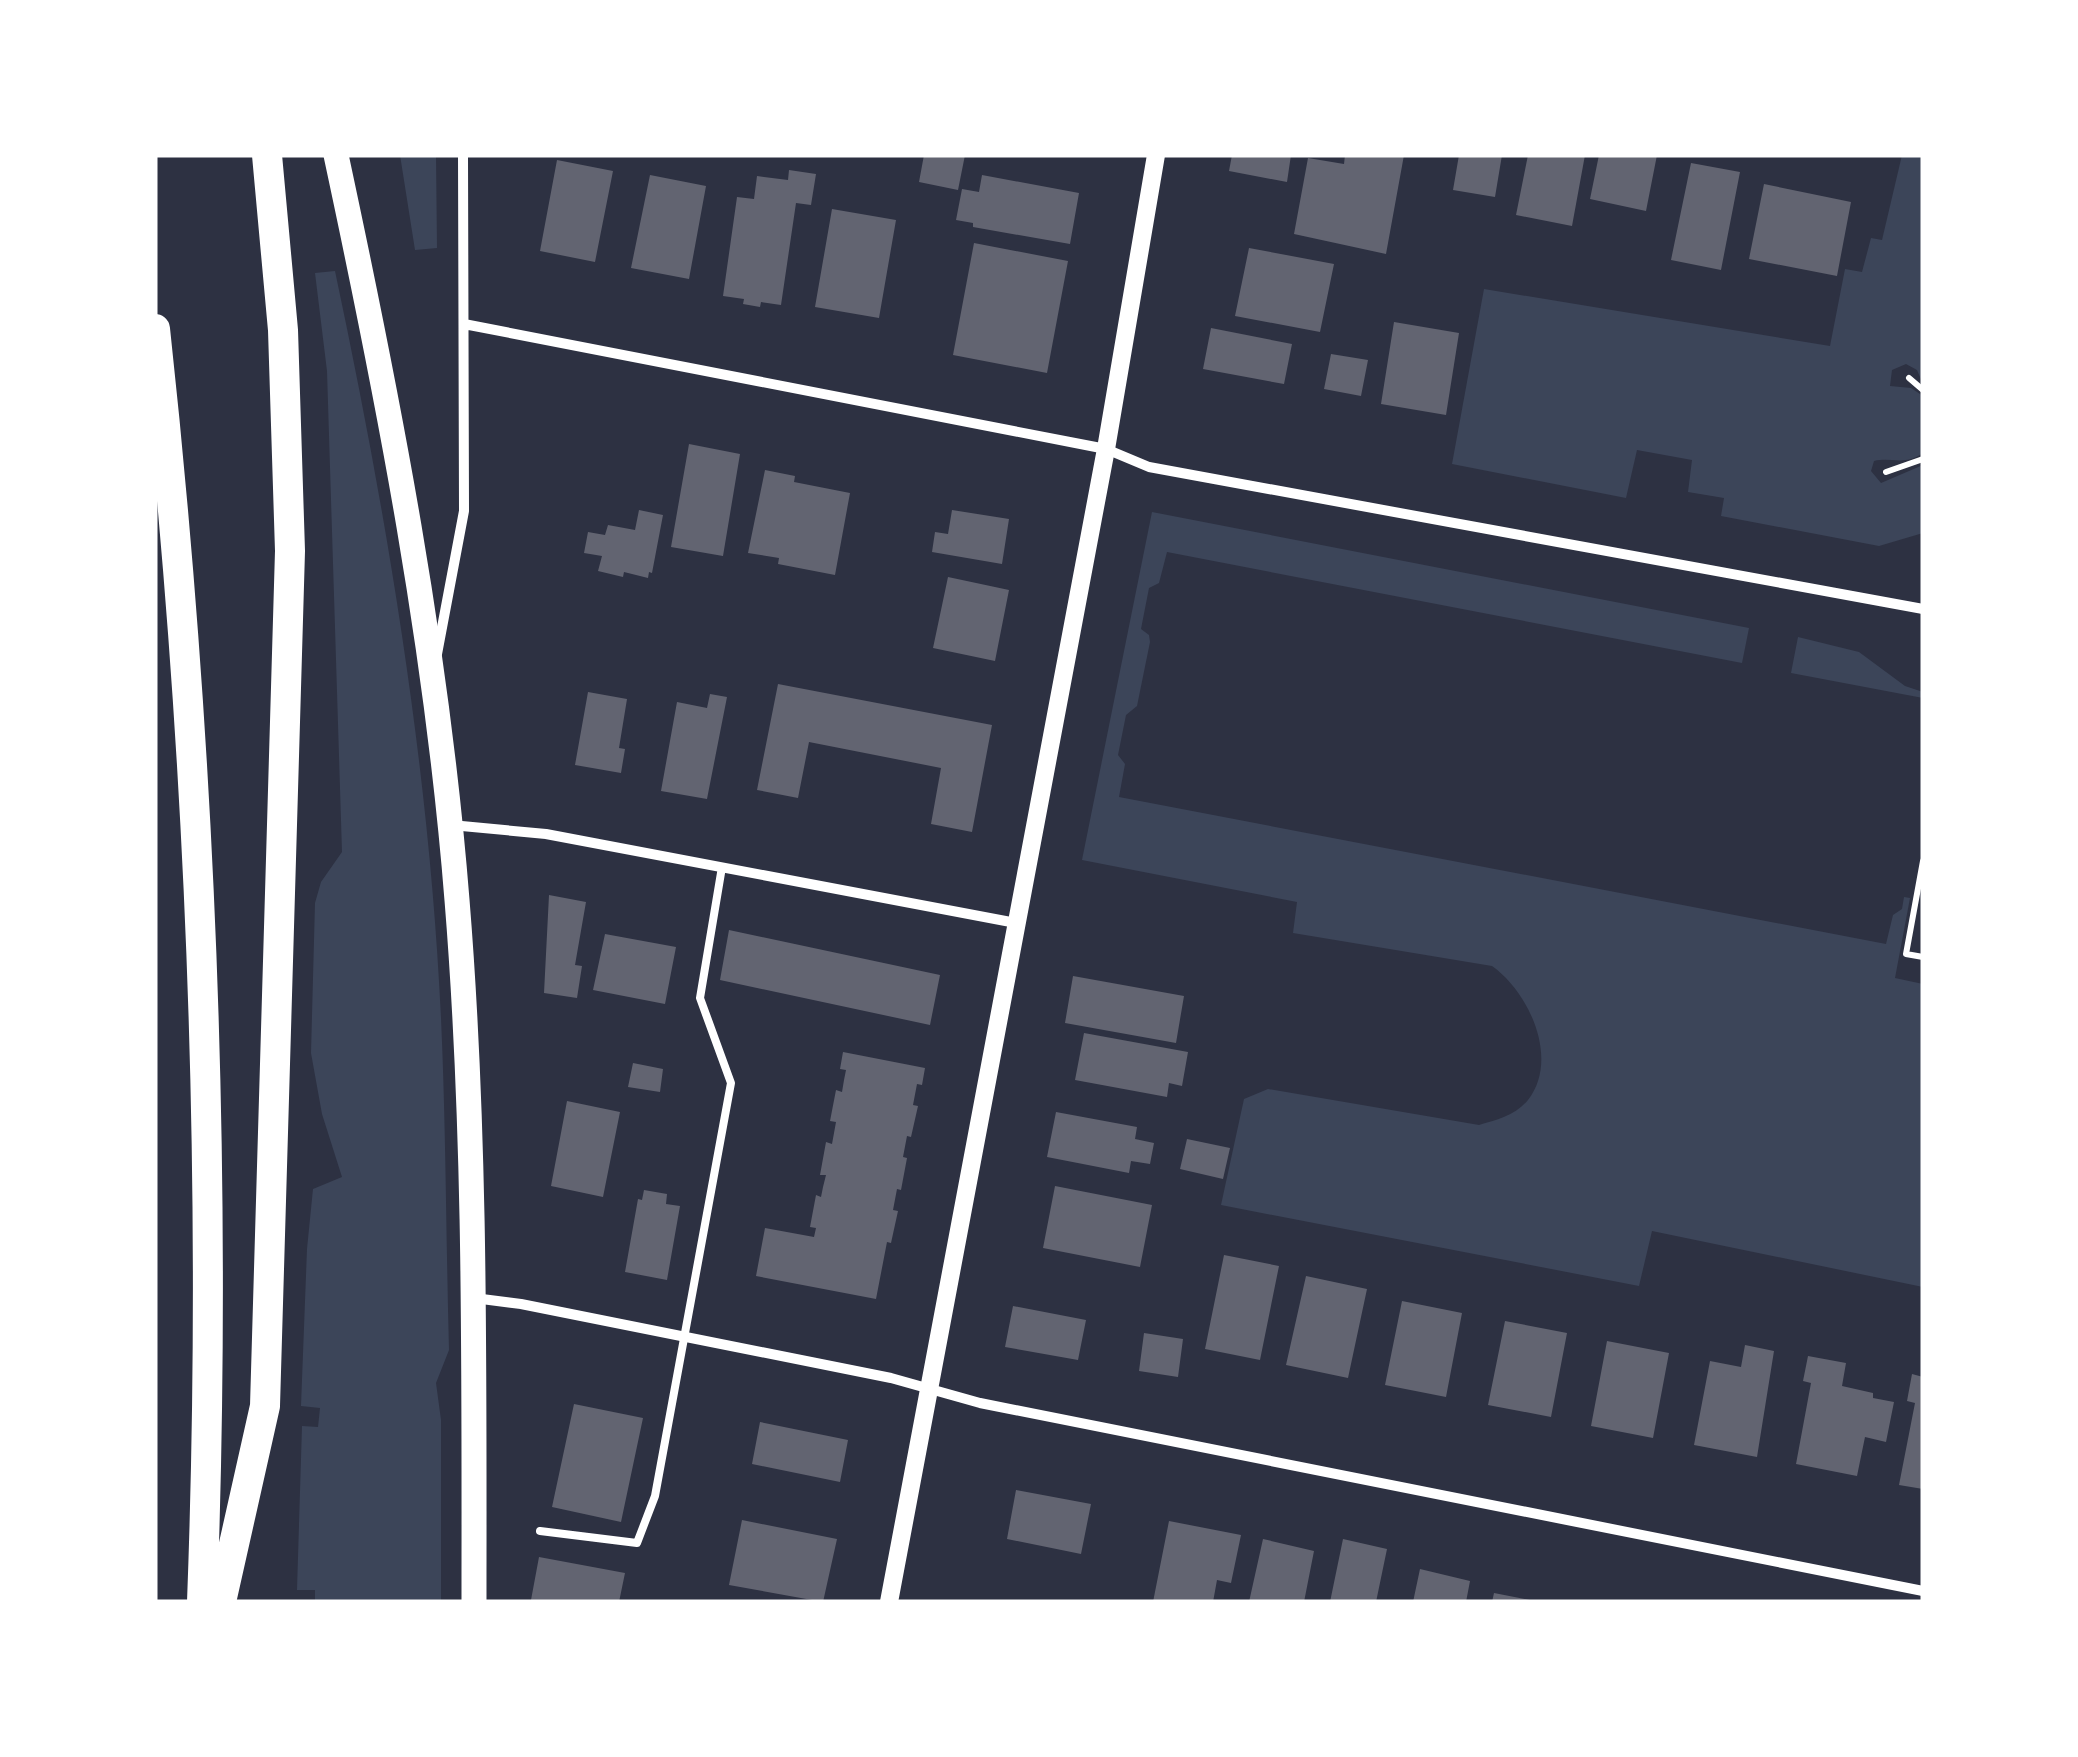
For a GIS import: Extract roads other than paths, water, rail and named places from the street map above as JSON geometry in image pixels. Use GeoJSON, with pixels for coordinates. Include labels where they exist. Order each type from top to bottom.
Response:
{"type":"FeatureCollection","features":[{"type":"Feature","properties":{"kind":"highway"},"geometry":{"type":"LineString","coordinates":[[222,1602],[266,1406],[290,551],[283,330],[268,155]]}},
{"type":"Feature","properties":{"kind":"highway"},"geometry":{"type":"LineString","coordinates":[[155,329],[179,574],[206,1087],[209,1241],[202,1602]]}},
{"type":"Feature","properties":{"kind":"main road"},"geometry":{"type":"LineString","coordinates":[[336,155],[398,454],[450,825],[466,1054],[473,1298],[474,1602]]}},
{"type":"Feature","properties":{"kind":"street"},"geometry":{"type":"LineString","coordinates":[[432,680],[464,511],[463,155]]}},
{"type":"Feature","properties":{"kind":"street"},"geometry":{"type":"LineString","coordinates":[[889,1602],[1106,449],[1156,155]]}},
{"type":"Feature","properties":{"kind":"street"},"geometry":{"type":"LineString","coordinates":[[464,324],[1106,449],[1149,467],[1923,609]]}},
{"type":"Feature","properties":{"kind":"street"},"geometry":{"type":"LineString","coordinates":[[450,825],[546,834],[1016,923]]}},
{"type":"Feature","properties":{"kind":"street"},"geometry":{"type":"LineString","coordinates":[[473,1298],[685,1336],[890,1378],[980,1403],[1923,1591]]}},
{"type":"Feature","properties":{"kind":"lane"},"geometry":{"type":"LineString","coordinates":[[540,1531],[637,1543],[655,1496],[732,1083],[700,998],[722,867]]}}]}
